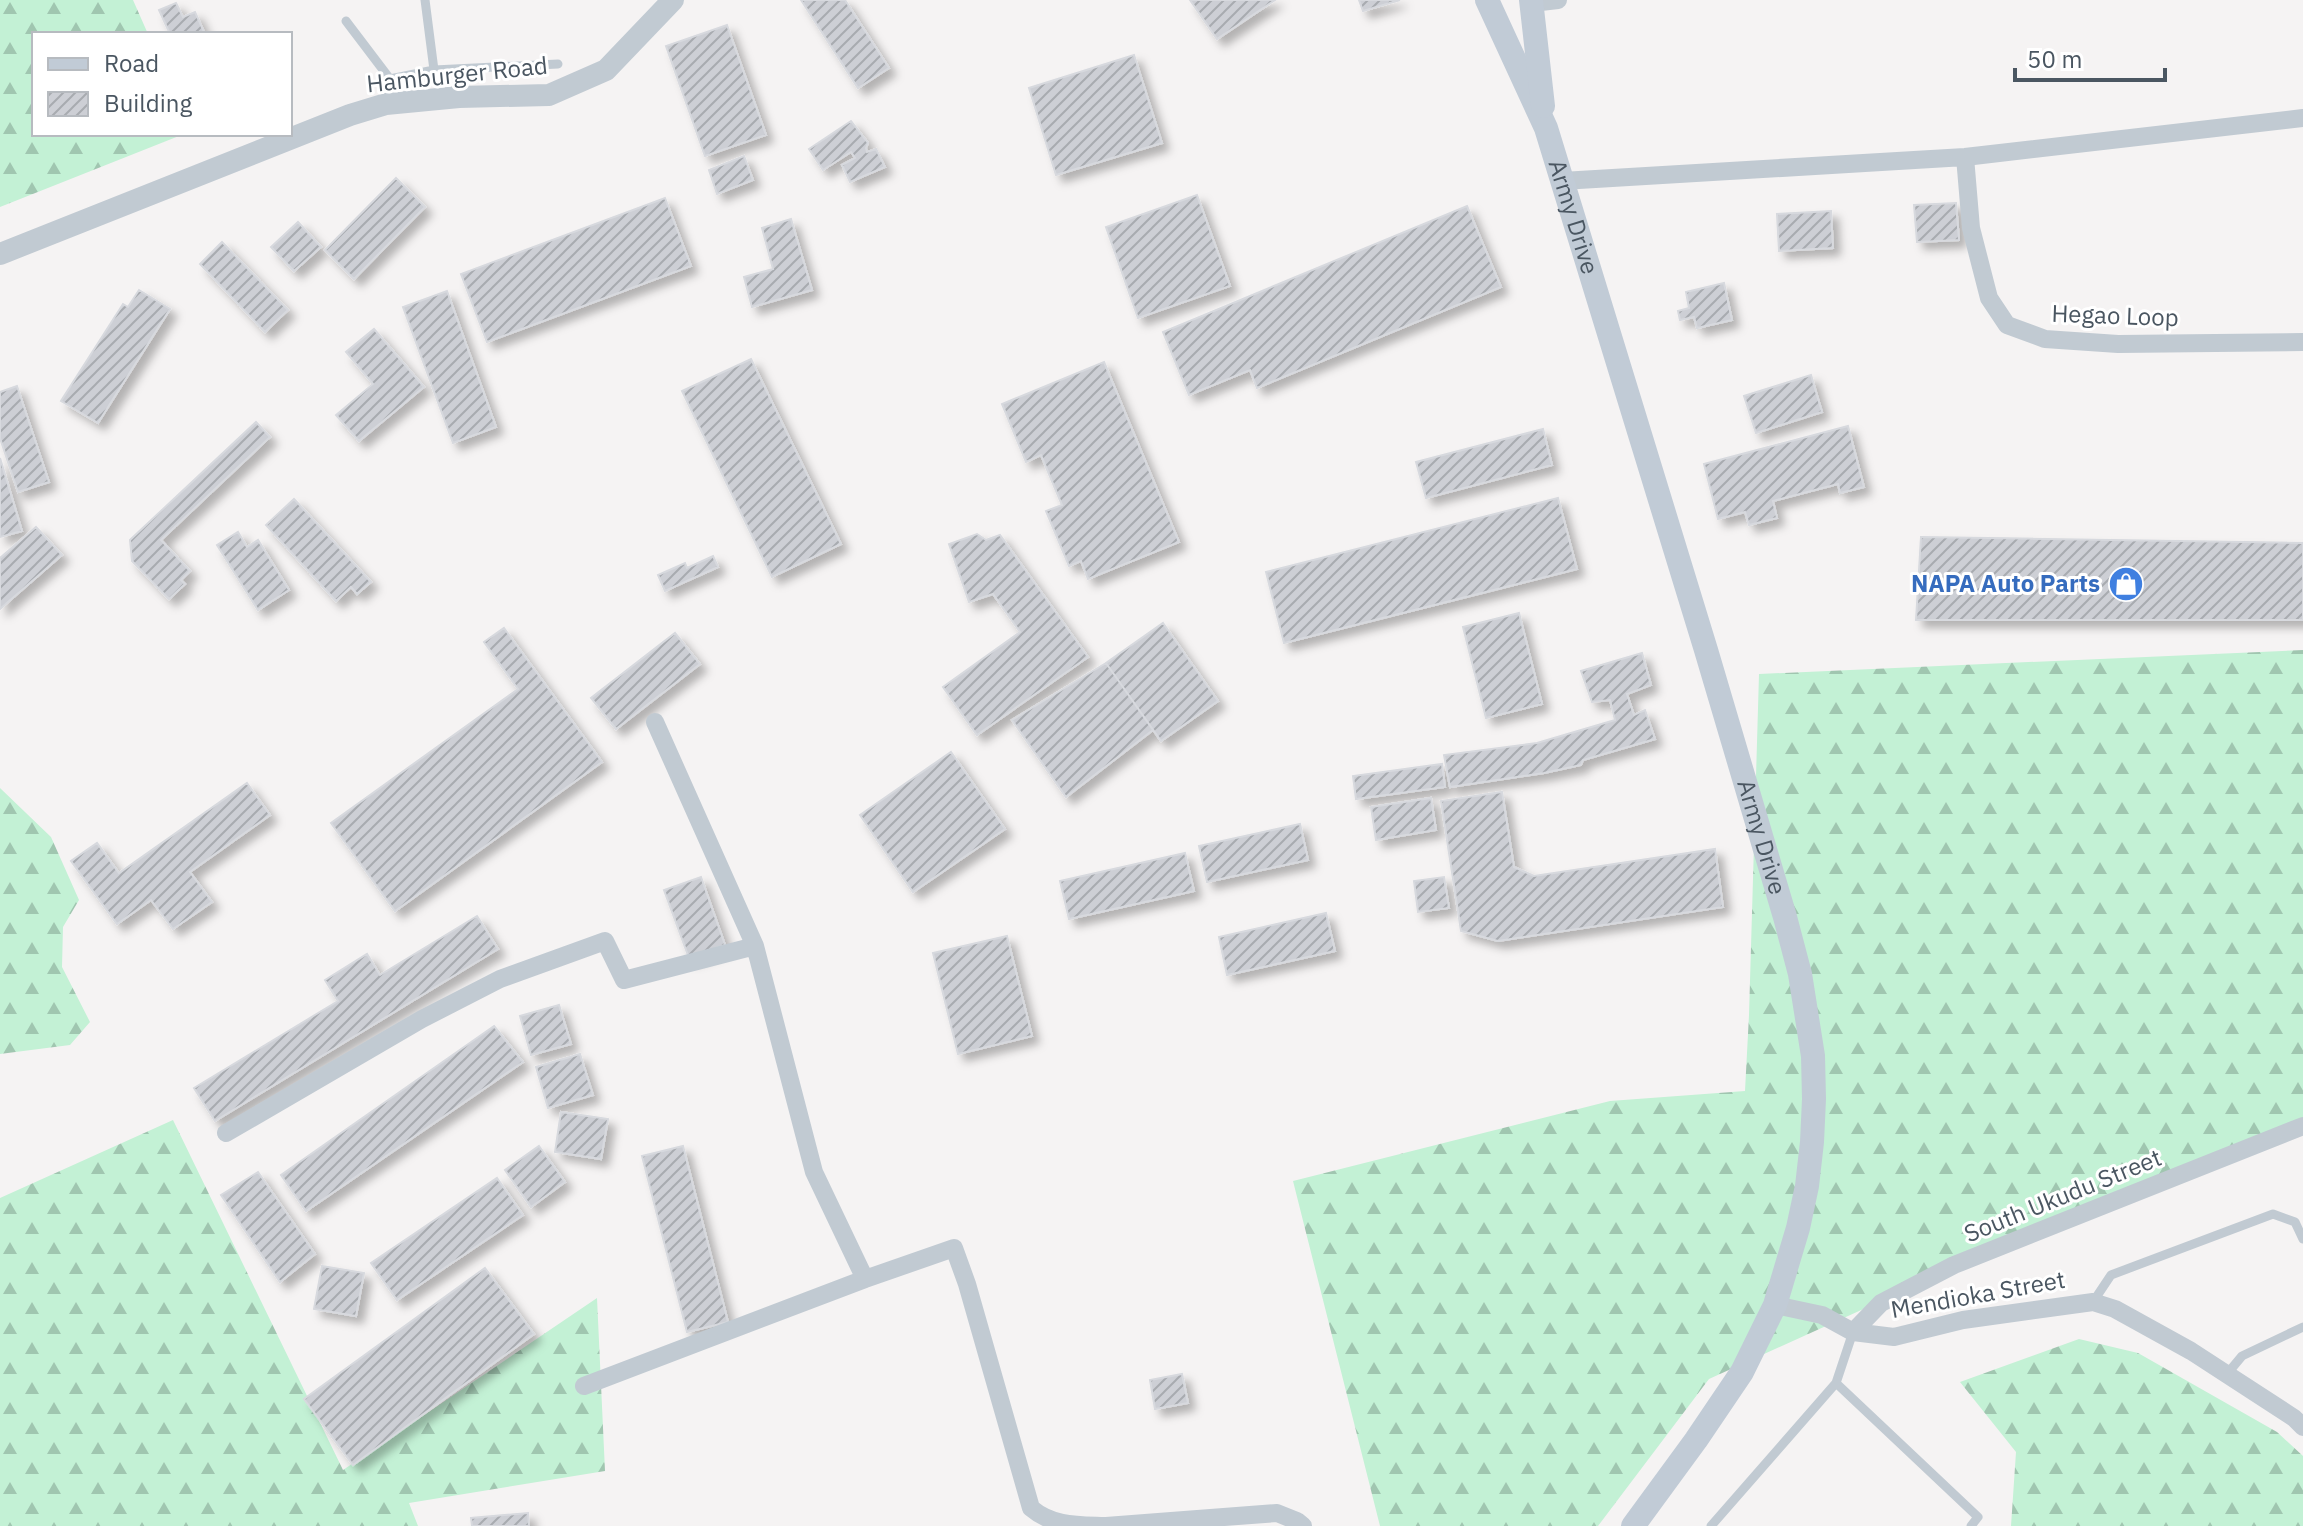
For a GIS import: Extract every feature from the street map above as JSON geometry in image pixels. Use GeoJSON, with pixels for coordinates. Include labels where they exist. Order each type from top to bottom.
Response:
{"type":"FeatureCollection","features":[{"type":"Feature","properties":{"kind":"main road","name":"Army Drive"},"geometry":{"type":"LineString","coordinates":[[1487,0],[1546,128],[1785,917],[1800,974],[1813,1056],[1812,1142],[1798,1228],[1775,1305],[1742,1372],[1633,1526]]}},
{"type":"Feature","properties":{"kind":"main road","name":"Army Drive"},"geometry":{"type":"LineString","coordinates":[[1531,2],[1546,128]]}},
{"type":"Feature","properties":{"kind":"street","name":"Hamburger Road"},"geometry":{"type":"LineString","coordinates":[[0,254],[350,115],[393,104],[459,97],[549,95],[606,70],[673,0]]}},
{"type":"Feature","properties":{"kind":"street"},"geometry":{"type":"LineString","coordinates":[[1531,2],[1558,0]]}},
{"type":"Feature","properties":{"kind":"street"},"geometry":{"type":"LineString","coordinates":[[1562,181],[1965,157],[2303,118]]}},
{"type":"Feature","properties":{"kind":"street","name":"Hegao Loop"},"geometry":{"type":"LineString","coordinates":[[1965,157],[1971,228],[1989,298],[2007,325],[2045,339],[2118,344],[2303,342]]}},
{"type":"Feature","properties":{"kind":"street"},"geometry":{"type":"LineString","coordinates":[[655,722],[755,946],[814,1172],[865,1279]]}},
{"type":"Feature","properties":{"kind":"street"},"geometry":{"type":"LineString","coordinates":[[226,1133],[422,1019],[500,979],[605,941],[624,980],[755,946]]}},
{"type":"Feature","properties":{"kind":"street","name":"South Ukudu Street"},"geometry":{"type":"LineString","coordinates":[[1853,1332],[1881,1303],[1954,1265],[2303,1126]]}},
{"type":"Feature","properties":{"kind":"street"},"geometry":{"type":"LineString","coordinates":[[584,1386],[954,1248],[1031,1508],[1043,1518],[1063,1524],[1105,1526],[1277,1513],[1303,1526]]}},
{"type":"Feature","properties":{"kind":"street","name":"Mendioka Street"},"geometry":{"type":"LineString","coordinates":[[1775,1305],[1822,1315],[1853,1332],[1894,1337],[1963,1320],[2093,1302],[2115,1309],[2191,1351],[2303,1427]]}},
{"type":"Feature","properties":{"kind":"lane"},"geometry":{"type":"LineString","coordinates":[[425,0],[434,70]]}},
{"type":"Feature","properties":{"kind":"lane"},"geometry":{"type":"LineString","coordinates":[[346,21],[390,79],[393,104]]}},
{"type":"Feature","properties":{"kind":"lane"},"geometry":{"type":"LineString","coordinates":[[390,79],[434,70],[558,64]]}},
{"type":"Feature","properties":{"kind":"lane"},"geometry":{"type":"LineString","coordinates":[[2093,1302],[2111,1275],[2273,1214],[2295,1222],[2303,1239]]}},
{"type":"Feature","properties":{"kind":"lane"},"geometry":{"type":"LineString","coordinates":[[2227,1374],[2242,1356],[2303,1327]]}},
{"type":"Feature","properties":{"kind":"lane"},"geometry":{"type":"LineString","coordinates":[[1711,1526],[1836,1383],[1853,1332]]}},
{"type":"Feature","properties":{"kind":"lane"},"geometry":{"type":"LineString","coordinates":[[1836,1383],[1978,1517],[1971,1526]]}},
{"type":"Feature","properties":{"kind":"green space"},"geometry":{"type":"Polygon","coordinates":[[[0,0],[133,0],[147,32],[32,32],[32,136],[179,136],[0,207],[0,0]]]}},
{"type":"Feature","properties":{"kind":"green space"},"geometry":{"type":"Polygon","coordinates":[[[2303,650],[2303,1128],[2029,1234],[1709,1379],[1598,1526],[1380,1526],[1293,1181],[1610,1101],[1745,1091],[1759,674],[2303,650]]]}},
{"type":"Feature","properties":{"kind":"green space"},"geometry":{"type":"Polygon","coordinates":[[[0,788],[51,837],[79,900],[63,927],[62,967],[90,1022],[70,1045],[0,1054],[0,788]]]}},
{"type":"Feature","properties":{"kind":"green space"},"geometry":{"type":"Polygon","coordinates":[[[173,1120],[343,1470],[597,1298],[605,1471],[409,1503],[418,1526],[0,1526],[0,1198],[173,1120]]]}},
{"type":"Feature","properties":{"kind":"green space"},"geometry":{"type":"Polygon","coordinates":[[[2079,1339],[2138,1353],[2277,1432],[2303,1456],[2303,1526],[2011,1526],[2016,1452],[1960,1382],[2079,1339]]]}},
{"type":"Feature","properties":{"kind":"building"},"geometry":{"type":"Polygon","coordinates":[[[801,0],[845,0],[889,68],[858,88],[801,0]]]}},
{"type":"Feature","properties":{"kind":"building"},"geometry":{"type":"Polygon","coordinates":[[[1190,0],[1275,0],[1217,39],[1190,0]]]}},
{"type":"Feature","properties":{"kind":"building"},"geometry":{"type":"Polygon","coordinates":[[[1359,0],[1400,0],[1363,11],[1359,0]]]}},
{"type":"Feature","properties":{"kind":"building"},"geometry":{"type":"Polygon","coordinates":[[[176,3],[183,17],[195,12],[204,32],[169,32],[159,10],[176,3]]]}},
{"type":"Feature","properties":{"kind":"building"},"geometry":{"type":"Polygon","coordinates":[[[727,25],[766,135],[705,156],[666,46],[727,25]]]}},
{"type":"Feature","properties":{"kind":"building"},"geometry":{"type":"Polygon","coordinates":[[[1134,55],[1162,143],[1056,175],[1029,88],[1134,55]]]}},
{"type":"Feature","properties":{"kind":"building"},"geometry":{"type":"Polygon","coordinates":[[[851,121],[868,143],[867,152],[876,149],[885,167],[850,182],[842,165],[855,158],[851,152],[823,170],[809,149],[851,121]]]}},
{"type":"Feature","properties":{"kind":"building"},"geometry":{"type":"Polygon","coordinates":[[[744,156],[753,180],[717,194],[709,170],[744,156]]]}},
{"type":"Feature","properties":{"kind":"building"},"geometry":{"type":"Polygon","coordinates":[[[396,178],[425,207],[354,279],[325,250],[396,178]]]}},
{"type":"Feature","properties":{"kind":"building"},"geometry":{"type":"Polygon","coordinates":[[[1197,195],[1230,286],[1138,318],[1106,227],[1197,195]]]}},
{"type":"Feature","properties":{"kind":"building"},"geometry":{"type":"Polygon","coordinates":[[[665,198],[691,266],[487,342],[461,274],[665,198]]]}},
{"type":"Feature","properties":{"kind":"building"},"geometry":{"type":"Polygon","coordinates":[[[1956,203],[1959,240],[1917,242],[1914,205],[1956,203]]]}},
{"type":"Feature","properties":{"kind":"building"},"geometry":{"type":"Polygon","coordinates":[[[1467,206],[1501,287],[1257,388],[1250,370],[1189,395],[1163,332],[1467,206]]]}},
{"type":"Feature","properties":{"kind":"building"},"geometry":{"type":"Polygon","coordinates":[[[1831,211],[1833,248],[1779,251],[1777,214],[1831,211]]]}},
{"type":"Feature","properties":{"kind":"building"},"geometry":{"type":"Polygon","coordinates":[[[791,219],[812,290],[752,307],[744,277],[773,269],[762,228],[791,219]]]}},
{"type":"Feature","properties":{"kind":"building"},"geometry":{"type":"Polygon","coordinates":[[[298,222],[321,247],[294,271],[271,247],[298,222]]]}},
{"type":"Feature","properties":{"kind":"building"},"geometry":{"type":"Polygon","coordinates":[[[222,242],[288,310],[265,332],[200,264],[222,242]]]}},
{"type":"Feature","properties":{"kind":"building"},"geometry":{"type":"Polygon","coordinates":[[[1724,283],[1732,320],[1697,328],[1694,317],[1680,320],[1678,311],[1689,308],[1686,292],[1724,283]]]}},
{"type":"Feature","properties":{"kind":"building"},"geometry":{"type":"Polygon","coordinates":[[[139,290],[170,309],[98,423],[61,401],[123,304],[128,307],[139,290]]]}},
{"type":"Feature","properties":{"kind":"building"},"geometry":{"type":"Polygon","coordinates":[[[447,291],[496,427],[453,443],[403,307],[447,291]]]}},
{"type":"Feature","properties":{"kind":"building"},"geometry":{"type":"Polygon","coordinates":[[[374,329],[424,387],[359,441],[336,415],[373,384],[346,352],[374,329]]]}},
{"type":"Feature","properties":{"kind":"building"},"geometry":{"type":"Polygon","coordinates":[[[751,359],[841,544],[772,577],[682,391],[751,359]]]}},
{"type":"Feature","properties":{"kind":"building"},"geometry":{"type":"Polygon","coordinates":[[[1104,362],[1179,542],[1088,579],[1081,561],[1069,566],[1046,511],[1062,505],[1041,455],[1026,462],[1002,404],[1104,362]]]}},
{"type":"Feature","properties":{"kind":"building"},"geometry":{"type":"Polygon","coordinates":[[[1811,375],[1822,412],[1756,433],[1744,396],[1811,375]]]}},
{"type":"Feature","properties":{"kind":"building"},"geometry":{"type":"Polygon","coordinates":[[[17,386],[49,482],[18,492],[0,438],[0,392],[17,386]]]}},
{"type":"Feature","properties":{"kind":"building"},"geometry":{"type":"Polygon","coordinates":[[[256,422],[270,437],[161,540],[190,571],[181,580],[185,584],[169,599],[132,561],[130,540],[256,422]]]}},
{"type":"Feature","properties":{"kind":"building"},"geometry":{"type":"Polygon","coordinates":[[[1848,426],[1864,487],[1840,493],[1838,484],[1773,501],[1777,518],[1749,525],[1745,512],[1718,519],[1704,464],[1848,426]]]}},
{"type":"Feature","properties":{"kind":"building"},"geometry":{"type":"Polygon","coordinates":[[[1543,429],[1552,465],[1426,498],[1416,462],[1543,429]]]}},
{"type":"Feature","properties":{"kind":"building"},"geometry":{"type":"Polygon","coordinates":[[[0,458],[22,531],[0,537],[0,458]]]}},
{"type":"Feature","properties":{"kind":"building"},"geometry":{"type":"Polygon","coordinates":[[[1558,498],[1577,569],[1284,643],[1266,572],[1558,498]]]}},
{"type":"Feature","properties":{"kind":"building"},"geometry":{"type":"Polygon","coordinates":[[[294,499],[371,582],[357,594],[351,587],[336,601],[266,525],[294,499]]]}},
{"type":"Feature","properties":{"kind":"building"},"geometry":{"type":"Polygon","coordinates":[[[36,527],[62,555],[0,609],[0,558],[36,527]]]}},
{"type":"Feature","properties":{"kind":"building"},"geometry":{"type":"Polygon","coordinates":[[[238,532],[247,547],[258,540],[289,590],[258,610],[217,545],[238,532]]]}},
{"type":"Feature","properties":{"kind":"building"},"geometry":{"type":"Polygon","coordinates":[[[977,534],[986,540],[1000,535],[1088,657],[977,735],[943,687],[1020,632],[993,594],[969,602],[949,544],[977,534]]]}},
{"type":"Feature","properties":{"kind":"building"},"geometry":{"type":"Polygon","coordinates":[[[1921,537],[2303,543],[2303,620],[1916,620],[1921,537]]]}},
{"type":"Feature","properties":{"kind":"building"},"geometry":{"type":"Polygon","coordinates":[[[713,556],[718,567],[665,591],[658,575],[685,563],[687,568],[713,556]]]}},
{"type":"Feature","properties":{"kind":"building"},"geometry":{"type":"Polygon","coordinates":[[[1519,613],[1542,704],[1486,718],[1463,627],[1519,613]]]}},
{"type":"Feature","properties":{"kind":"building"},"geometry":{"type":"Polygon","coordinates":[[[1163,623],[1218,701],[1161,741],[1106,663],[1163,623]]]}},
{"type":"Feature","properties":{"kind":"building"},"geometry":{"type":"Polygon","coordinates":[[[504,628],[602,762],[395,911],[331,823],[518,689],[484,642],[504,628]]]}},
{"type":"Feature","properties":{"kind":"building"},"geometry":{"type":"Polygon","coordinates":[[[675,633],[700,664],[616,729],[591,698],[675,633]]]}},
{"type":"Feature","properties":{"kind":"building"},"geometry":{"type":"Polygon","coordinates":[[[1642,653],[1651,685],[1627,694],[1634,715],[1645,710],[1655,739],[1583,760],[1581,765],[1450,787],[1444,755],[1537,743],[1615,720],[1610,700],[1592,702],[1581,671],[1642,653]]]}},
{"type":"Feature","properties":{"kind":"building"},"geometry":{"type":"Polygon","coordinates":[[[1106,663],[1153,730],[1066,797],[1012,720],[1106,663]]]}},
{"type":"Feature","properties":{"kind":"building"},"geometry":{"type":"Polygon","coordinates":[[[951,752],[1005,829],[913,892],[860,815],[951,752]]]}},
{"type":"Feature","properties":{"kind":"building"},"geometry":{"type":"Polygon","coordinates":[[[1442,764],[1445,787],[1356,799],[1353,776],[1442,764]]]}},
{"type":"Feature","properties":{"kind":"building"},"geometry":{"type":"Polygon","coordinates":[[[247,783],[270,815],[190,872],[212,902],[173,929],[151,900],[117,924],[71,861],[97,843],[119,873],[247,783]]]}},
{"type":"Feature","properties":{"kind":"building"},"geometry":{"type":"Polygon","coordinates":[[[1502,792],[1514,867],[1534,876],[1715,849],[1723,907],[1498,941],[1461,931],[1441,801],[1502,792]]]}},
{"type":"Feature","properties":{"kind":"building"},"geometry":{"type":"Polygon","coordinates":[[[1431,798],[1436,830],[1376,840],[1371,807],[1431,798]]]}},
{"type":"Feature","properties":{"kind":"building"},"geometry":{"type":"Polygon","coordinates":[[[1300,824],[1308,860],[1207,882],[1199,846],[1300,824]]]}},
{"type":"Feature","properties":{"kind":"building"},"geometry":{"type":"Polygon","coordinates":[[[1185,853],[1194,891],[1069,919],[1060,881],[1185,853]]]}},
{"type":"Feature","properties":{"kind":"building"},"geometry":{"type":"Polygon","coordinates":[[[701,877],[725,945],[689,958],[664,890],[701,877]]]}},
{"type":"Feature","properties":{"kind":"building"},"geometry":{"type":"Polygon","coordinates":[[[1444,877],[1449,908],[1418,912],[1414,881],[1444,877]]]}},
{"type":"Feature","properties":{"kind":"building"},"geometry":{"type":"Polygon","coordinates":[[[1326,913],[1335,951],[1227,975],[1219,937],[1326,913]]]}},
{"type":"Feature","properties":{"kind":"building"},"geometry":{"type":"Polygon","coordinates":[[[477,916],[498,949],[215,1121],[194,1088],[338,1001],[325,980],[367,954],[380,975],[477,916]]]}},
{"type":"Feature","properties":{"kind":"building"},"geometry":{"type":"Polygon","coordinates":[[[1007,936],[1032,1036],[958,1054],[933,953],[1007,936]]]}},
{"type":"Feature","properties":{"kind":"building"},"geometry":{"type":"Polygon","coordinates":[[[559,1005],[571,1044],[531,1055],[520,1016],[559,1005]]]}},
{"type":"Feature","properties":{"kind":"building"},"geometry":{"type":"Polygon","coordinates":[[[494,1026],[523,1062],[306,1211],[281,1175],[494,1026]]]}},
{"type":"Feature","properties":{"kind":"building"},"geometry":{"type":"Polygon","coordinates":[[[580,1054],[593,1095],[548,1108],[536,1067],[580,1054]]]}},
{"type":"Feature","properties":{"kind":"building"},"geometry":{"type":"Polygon","coordinates":[[[561,1112],[608,1119],[601,1159],[555,1152],[561,1112]]]}},
{"type":"Feature","properties":{"kind":"building"},"geometry":{"type":"Polygon","coordinates":[[[539,1146],[565,1182],[531,1207],[505,1170],[539,1146]]]}},
{"type":"Feature","properties":{"kind":"building"},"geometry":{"type":"Polygon","coordinates":[[[683,1146],[728,1322],[687,1332],[642,1156],[683,1146]]]}},
{"type":"Feature","properties":{"kind":"building"},"geometry":{"type":"Polygon","coordinates":[[[258,1172],[315,1254],[280,1282],[221,1195],[258,1172]]]}},
{"type":"Feature","properties":{"kind":"building"},"geometry":{"type":"Polygon","coordinates":[[[497,1178],[523,1215],[397,1300],[371,1263],[497,1178]]]}},
{"type":"Feature","properties":{"kind":"building"},"geometry":{"type":"Polygon","coordinates":[[[322,1266],[364,1273],[356,1316],[314,1309],[322,1266]]]}},
{"type":"Feature","properties":{"kind":"building"},"geometry":{"type":"Polygon","coordinates":[[[485,1268],[534,1334],[353,1465],[304,1399],[485,1268]]]}},
{"type":"Feature","properties":{"kind":"building"},"geometry":{"type":"Polygon","coordinates":[[[1182,1374],[1188,1403],[1155,1409],[1150,1380],[1182,1374]]]}},
{"type":"Feature","properties":{"kind":"building"},"geometry":{"type":"Polygon","coordinates":[[[528,1513],[529,1526],[472,1526],[471,1518],[528,1513]]]}},
{"type":"Feature","properties":{"kind":"place","name":"NAPA Auto Parts"},"geometry":{"type":"Point","coordinates":[2126,584]}}]}
